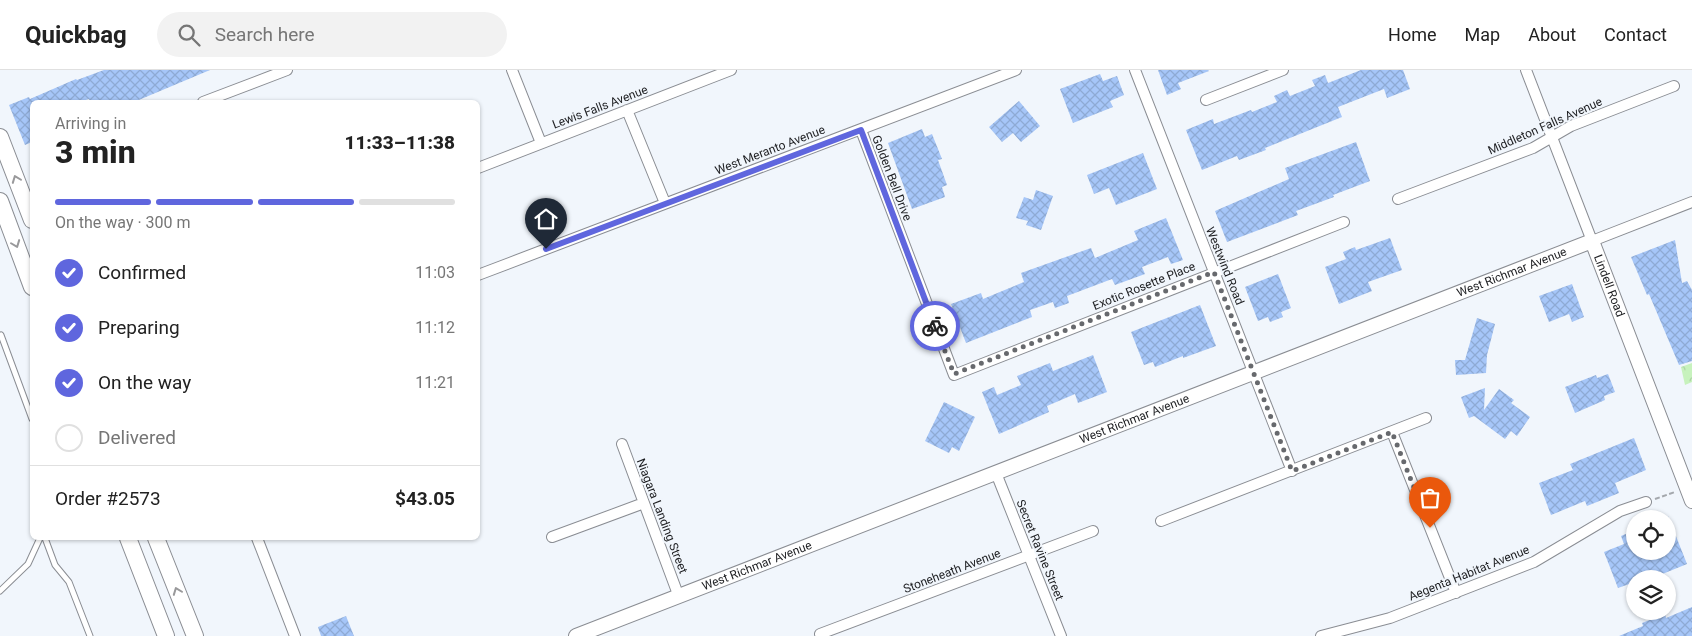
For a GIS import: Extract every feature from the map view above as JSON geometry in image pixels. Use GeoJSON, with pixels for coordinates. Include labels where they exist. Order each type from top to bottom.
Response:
{"type":"FeatureCollection","features":[{"type":"Feature","properties":{"kind":"main road"},"geometry":{"type":"LineString","coordinates":[[0,137],[30,215]]}},
{"type":"Feature","properties":{"kind":"main road"},"geometry":{"type":"LineString","coordinates":[[0,201],[30,282]]}},
{"type":"Feature","properties":{"kind":"main road"},"geometry":{"type":"LineString","coordinates":[[129,540],[166,636]]}},
{"type":"Feature","properties":{"kind":"main road"},"geometry":{"type":"LineString","coordinates":[[157,540],[195,636]]}},
{"type":"Feature","properties":{"kind":"street"},"geometry":{"type":"LineString","coordinates":[[208,100],[287,70]]}},
{"type":"Feature","properties":{"kind":"street"},"geometry":{"type":"LineString","coordinates":[[512,70],[541,143]]}},
{"type":"Feature","properties":{"kind":"street","name":"Lewis Falls Avenue"},"geometry":{"type":"LineString","coordinates":[[480,167],[731,70]]}},
{"type":"Feature","properties":{"kind":"street","name":"West Meranto Avenue"},"geometry":{"type":"LineString","coordinates":[[480,274],[1016,70]]}},
{"type":"Feature","properties":{"kind":"street","name":"Westwind Road"},"geometry":{"type":"LineString","coordinates":[[1135,70],[1292,471]]}},
{"type":"Feature","properties":{"kind":"street"},"geometry":{"type":"LineString","coordinates":[[1206,100],[1267,73],[1283,70]]}},
{"type":"Feature","properties":{"kind":"street","name":"Lindell Road"},"geometry":{"type":"LineString","coordinates":[[1526,70],[1689,494]]}},
{"type":"Feature","properties":{"kind":"street","name":"Middleton Falls Avenue"},"geometry":{"type":"LineString","coordinates":[[1398,199],[1533,148],[1570,126],[1674,86]]}},
{"type":"Feature","properties":{"kind":"street"},"geometry":{"type":"LineString","coordinates":[[627,110],[665,203]]}},
{"type":"Feature","properties":{"kind":"street","name":"Golden Bell Drive"},"geometry":{"type":"LineString","coordinates":[[861,130],[954,374]]}},
{"type":"Feature","properties":{"kind":"street","name":"West Richmar Avenue"},"geometry":{"type":"LineString","coordinates":[[576,636],[1692,202]]}},
{"type":"Feature","properties":{"kind":"street","name":"Exotic Rosette Place"},"geometry":{"type":"LineString","coordinates":[[954,374],[1344,222]]}},
{"type":"Feature","properties":{"kind":"street"},"geometry":{"type":"LineString","coordinates":[[1162,521],[1426,418]]}},
{"type":"Feature","properties":{"kind":"street"},"geometry":{"type":"LineString","coordinates":[[1392,432],[1456,593]]}},
{"type":"Feature","properties":{"kind":"street","name":"Niagara Landing Street"},"geometry":{"type":"LineString","coordinates":[[622,444],[679,597]]}},
{"type":"Feature","properties":{"kind":"street","name":"Secret Ravine Street"},"geometry":{"type":"LineString","coordinates":[[996,473],[1061,636]]}},
{"type":"Feature","properties":{"kind":"street","name":"Aegenta Habitat Avenue"},"geometry":{"type":"LineString","coordinates":[[1321,636],[1390,618],[1534,562],[1620,511],[1646,502]]}},
{"type":"Feature","properties":{"kind":"street"},"geometry":{"type":"LineString","coordinates":[[552,537],[644,503]]}},
{"type":"Feature","properties":{"kind":"street","name":"Stoneheath Avenue"},"geometry":{"type":"LineString","coordinates":[[820,634],[1093,531]]}},
{"type":"Feature","properties":{"kind":"street"},"geometry":{"type":"LineString","coordinates":[[258,540],[295,636]]}},
{"type":"Feature","properties":{"kind":"lane"},"geometry":{"type":"LineString","coordinates":[[0,336],[30,414]]}},
{"type":"Feature","properties":{"kind":"lane"},"geometry":{"type":"LineString","coordinates":[[0,591],[28,564],[39,540]]}},
{"type":"Feature","properties":{"kind":"lane"},"geometry":{"type":"LineString","coordinates":[[46,540],[55,565],[69,582],[90,636]]}},
{"type":"Feature","properties":{"kind":"path"},"geometry":{"type":"LineString","coordinates":[[1646,502],[1689,494]]}},
{"type":"Feature","properties":{"kind":"green space"},"geometry":{"type":"Polygon","coordinates":[[[1692,363],[1692,382],[1685,385],[1681,367],[1692,363]]]}},
{"type":"Feature","properties":{"kind":"building"},"geometry":{"type":"Polygon","coordinates":[[[104,70],[210,70],[139,100],[30,100],[30,143],[25,145],[9,105],[29,97],[30,99],[104,70]]]}},
{"type":"Feature","properties":{"kind":"building"},"geometry":{"type":"Polygon","coordinates":[[[1158,70],[1209,71],[1178,83],[1181,89],[1167,95],[1158,70]]]}},
{"type":"Feature","properties":{"kind":"building"},"geometry":{"type":"Polygon","coordinates":[[[1361,70],[1403,70],[1410,89],[1387,98],[1384,89],[1338,107],[1342,117],[1265,148],[1266,150],[1239,160],[1237,156],[1202,170],[1186,130],[1213,119],[1214,124],[1251,110],[1252,112],[1277,102],[1274,96],[1287,90],[1290,96],[1315,86],[1312,80],[1325,75],[1328,83],[1361,70]]]}},
{"type":"Feature","properties":{"kind":"building"},"geometry":{"type":"Polygon","coordinates":[[[1100,74],[1103,81],[1117,76],[1124,95],[1110,101],[1113,107],[1073,123],[1060,89],[1100,74]]]}},
{"type":"Feature","properties":{"kind":"building"},"geometry":{"type":"Polygon","coordinates":[[[1019,101],[1040,126],[1021,142],[1013,133],[1002,142],[989,127],[1019,101]]]}},
{"type":"Feature","properties":{"kind":"building"},"geometry":{"type":"Polygon","coordinates":[[[922,129],[925,137],[932,134],[942,159],[938,160],[947,185],[942,187],[945,197],[912,209],[888,143],[922,129]]]}},
{"type":"Feature","properties":{"kind":"building"},"geometry":{"type":"Polygon","coordinates":[[[1356,142],[1370,181],[1296,211],[1298,215],[1227,242],[1215,211],[1289,179],[1285,168],[1356,142]]]}},
{"type":"Feature","properties":{"kind":"building"},"geometry":{"type":"Polygon","coordinates":[[[1143,153],[1157,189],[1116,205],[1109,188],[1094,194],[1087,175],[1143,153]]]}},
{"type":"Feature","properties":{"kind":"building"},"geometry":{"type":"Polygon","coordinates":[[[1036,190],[1053,196],[1041,230],[1026,225],[1028,221],[1016,218],[1024,197],[1033,200],[1036,190]]]}},
{"type":"Feature","properties":{"kind":"building"},"geometry":{"type":"Polygon","coordinates":[[[1166,218],[1183,260],[1171,264],[1168,257],[1142,267],[1145,274],[1115,285],[1112,279],[1067,296],[1069,303],[1055,308],[1053,302],[1030,310],[1032,317],[966,343],[951,304],[981,293],[983,299],[1024,282],[1021,273],[1091,248],[1095,258],[1138,240],[1134,231],[1166,218]]]}},
{"type":"Feature","properties":{"kind":"building"},"geometry":{"type":"Polygon","coordinates":[[[1390,238],[1402,270],[1368,282],[1372,291],[1339,304],[1325,267],[1346,259],[1343,252],[1355,247],[1356,250],[1390,238]]]}},
{"type":"Feature","properties":{"kind":"building"},"geometry":{"type":"Polygon","coordinates":[[[1675,240],[1682,283],[1687,281],[1692,290],[1692,361],[1679,365],[1631,257],[1675,240]]]}},
{"type":"Feature","properties":{"kind":"building"},"geometry":{"type":"Polygon","coordinates":[[[1278,274],[1291,308],[1281,312],[1283,317],[1270,322],[1268,317],[1258,321],[1245,287],[1278,274]]]}},
{"type":"Feature","properties":{"kind":"building"},"geometry":{"type":"Polygon","coordinates":[[[1572,284],[1584,317],[1572,322],[1569,314],[1549,322],[1539,296],[1572,284]]]}},
{"type":"Feature","properties":{"kind":"building"},"geometry":{"type":"Polygon","coordinates":[[[1200,305],[1216,346],[1155,367],[1153,362],[1144,365],[1131,332],[1200,305]]]}},
{"type":"Feature","properties":{"kind":"building"},"geometry":{"type":"Polygon","coordinates":[[[1477,318],[1495,324],[1487,355],[1486,373],[1456,375],[1455,360],[1465,360],[1477,318]]]}},
{"type":"Feature","properties":{"kind":"building"},"geometry":{"type":"Polygon","coordinates":[[[1093,355],[1107,392],[1078,403],[1075,394],[1047,406],[1049,412],[999,434],[982,392],[994,387],[997,395],[1021,385],[1017,376],[1050,363],[1053,371],[1093,355]]]}},
{"type":"Feature","properties":{"kind":"building"},"geometry":{"type":"Polygon","coordinates":[[[1608,374],[1615,392],[1604,396],[1605,400],[1575,413],[1565,387],[1596,375],[1597,378],[1608,374]]]}},
{"type":"Feature","properties":{"kind":"building"},"geometry":{"type":"Polygon","coordinates":[[[1485,388],[1484,410],[1499,389],[1514,400],[1511,403],[1530,417],[1517,436],[1511,431],[1505,439],[1474,416],[1469,418],[1461,397],[1485,388]]]}},
{"type":"Feature","properties":{"kind":"building"},"geometry":{"type":"Polygon","coordinates":[[[944,402],[975,417],[959,451],[952,447],[949,453],[925,441],[944,402]]]}},
{"type":"Feature","properties":{"kind":"building"},"geometry":{"type":"Polygon","coordinates":[[[1634,438],[1646,470],[1615,483],[1619,493],[1587,506],[1585,501],[1551,515],[1539,483],[1573,470],[1570,464],[1634,438]]]}},
{"type":"Feature","properties":{"kind":"building"},"geometry":{"type":"Polygon","coordinates":[[[1626,534],[1626,560],[1676,560],[1676,536],[1687,564],[1672,570],[1626,570],[1626,585],[1618,588],[1604,552],[1624,544],[1621,536],[1626,534]]]}},
{"type":"Feature","properties":{"kind":"building"},"geometry":{"type":"Polygon","coordinates":[[[1692,607],[1692,636],[1619,636],[1643,626],[1642,623],[1650,620],[1676,620],[1676,614],[1692,607]]]}},
{"type":"Feature","properties":{"kind":"building"},"geometry":{"type":"Polygon","coordinates":[[[346,616],[354,636],[321,636],[318,627],[346,616]]]}},
{"type":"Feature","properties":{"kind":"way so far"},"geometry":{"type":"LineString","coordinates":[[935,326],[954,374],[1214,272],[1292,471],[1392,432],[1430,528]]}},
{"type":"Feature","properties":{"kind":"route"},"geometry":{"type":"LineString","coordinates":[[546,249],[861,130],[935,326]]}}]}
